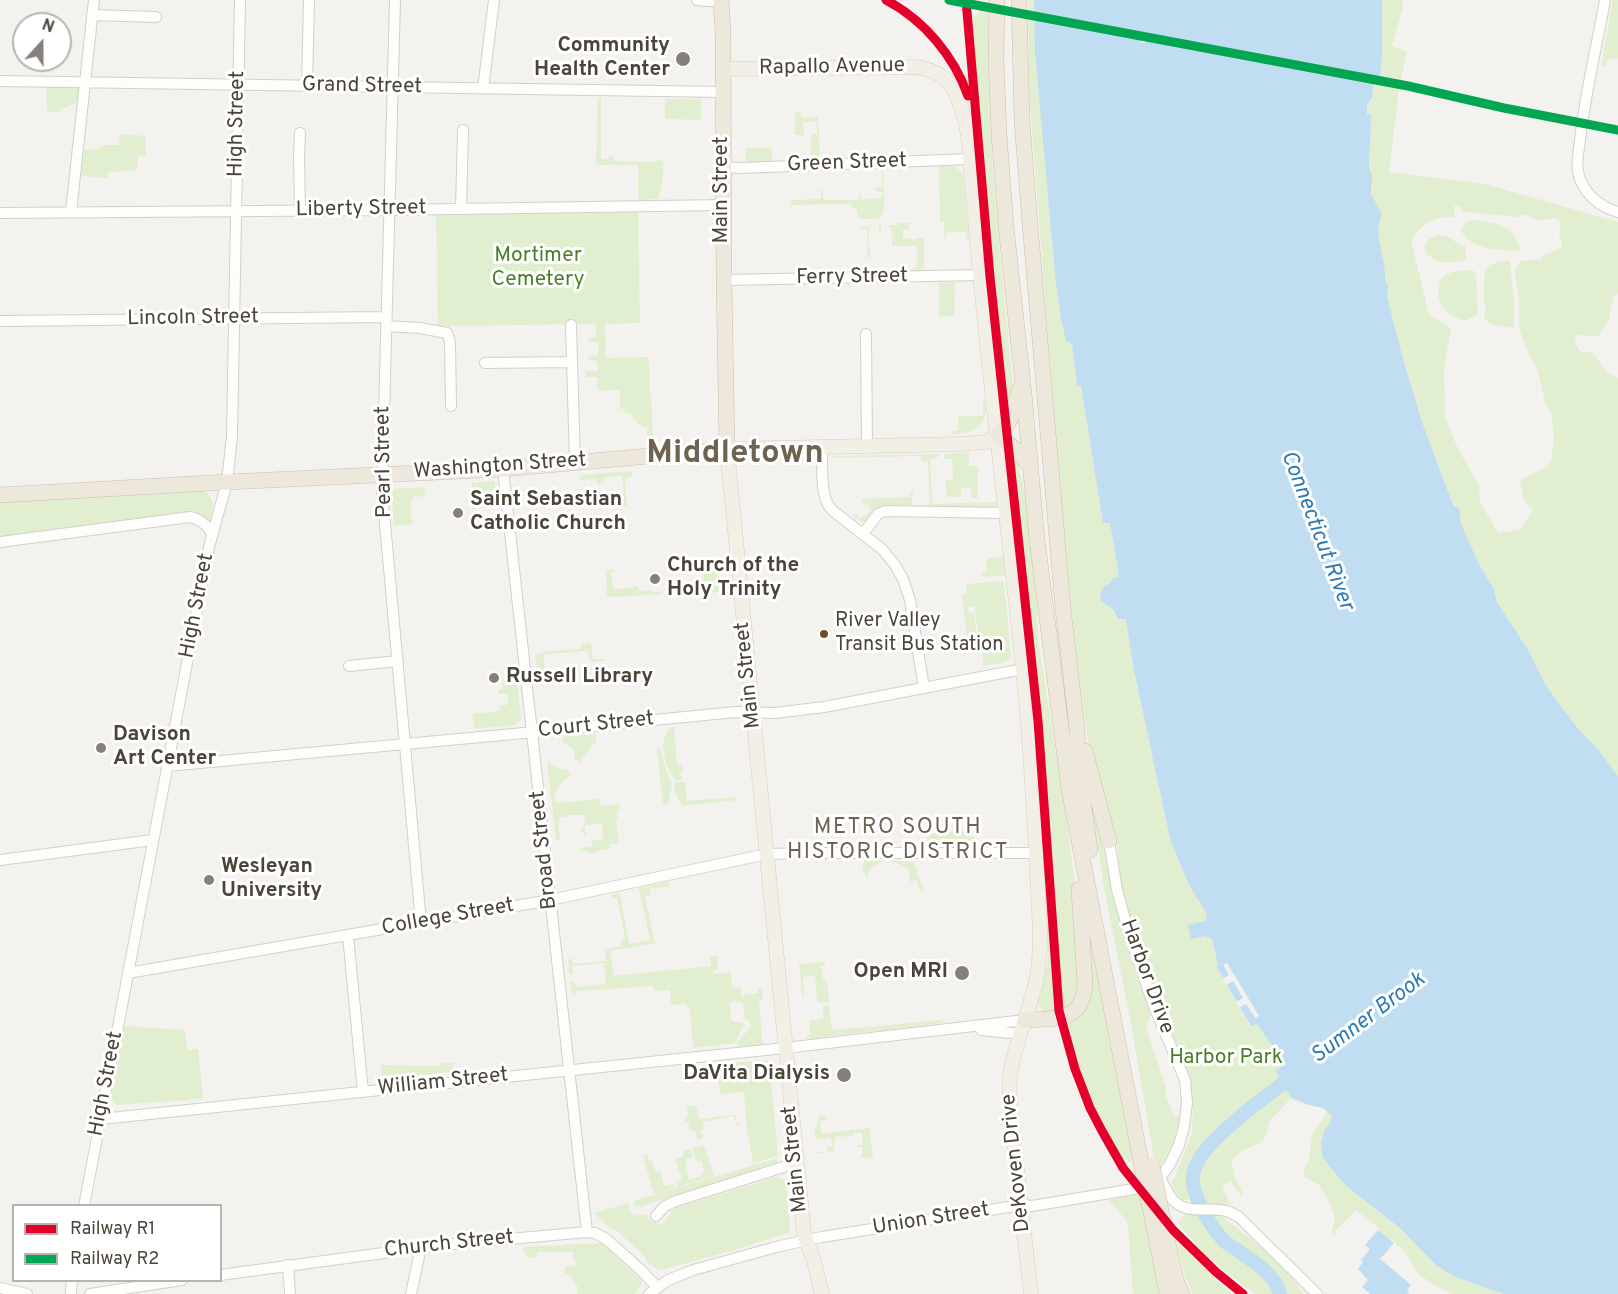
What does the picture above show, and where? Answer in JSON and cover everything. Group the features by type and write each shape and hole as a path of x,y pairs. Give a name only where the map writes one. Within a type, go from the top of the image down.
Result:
{"highway":[{"path":"997,0 996,61 1006,226 1037,540 1061,730 1076,832 1152,1170"},
{"path":"1019,0 1022,121 1048,441 1063,608 1077,728 1079,773 1091,860 1152,1170 1165,1289"},
{"name":"Main Street","path":"721,1 727,449"},
{"path":"998,435 1006,427 1013,414 1022,378"},
{"path":"998,435 1028,434 1048,441"},
{"path":"998,435 1013,446 1030,467"},
{"name":"Washington Street","path":"0,495 503,469 727,449"},
{"path":"1077,728 1109,841"},
{"path":"1022,1027 1067,1016 1077,1010 1083,998 1085,984 1076,832"},
{"path":"1161,1236 1172,1263 1180,1294"}],"main road":[{"name":"Rapallo Avenue","path":"723,69 916,67 933,70 940,74"},
{"name":"DeKoven Drive","path":"940,74 954,89 963,112 968,137 992,396 1031,759 1040,956 1036,982 1012,1062 1010,1091 1031,1294"},
{"name":"Washington Street","path":"727,449 975,444 986,442 998,435"},
{"name":"Main Street","path":"727,449 796,1163 804,1234 822,1294"}],"street":[{"path":"71,212 94,0"},
{"name":"High Street","path":"84,1204 212,536 227,482 232,436 240,0"},
{"path":"307,86 309,0"},
{"name":"Pearl Street","path":"395,0 382,490 421,923"},
{"path":"483,89 495,0"},
{"path":"697,0 721,1"},
{"path":"1605,0 1582,123 1577,166 1590,196 1618,212"},
{"path":"92,15 156,17"},
{"name":"Grand Street","path":"0,81 723,92"},
{"path":"461,209 463,130"},
{"path":"300,133 298,156 300,210"},
{"name":"Green Street","path":"723,167 970,159"},
{"name":"Liberty Street","path":"0,213 723,205"},
{"name":"Ferry Street","path":"724,280 980,275"},
{"name":"Lincoln Street","path":"0,321 234,318 386,321 447,333 450,342 451,406"},
{"path":"571,325 575,463"},
{"path":"866,334 867,447"},
{"path":"485,363 572,362"},
{"path":"822,448 823,488 826,504 887,555 904,582 910,600 924,688"},
{"name":"Broad Street","path":"503,469 587,1232"},
{"path":"863,534 878,514 883,512 1006,513"},
{"path":"0,542 190,517 207,527 212,536"},
{"path":"349,666 398,661"},
{"name":"Court Street","path":"167,766 735,712 775,713 824,707 1023,669"},
{"path":"0,860 153,840"},
{"name":"Harbor Drive","path":"1109,841 1117,890 1126,921 1147,987 1183,1074 1187,1090 1187,1108 1182,1135 1174,1156 1152,1170"},
{"name":"College Street","path":"128,973 550,900 767,854 1036,853"},
{"path":"348,935 363,1092"},
{"name":"William Street","path":"100,1119 785,1048 973,1026 1022,1027"},
{"path":"656,1216 664,1207 673,1202 796,1163"},
{"path":"1152,1170 1172,1199 1184,1208 1218,1210 1239,1217 1317,1294"},
{"name":"Union Street","path":"653,1291 668,1280 693,1270 806,1240 1140,1188 1152,1170"},
{"path":"587,1232 596,1233 606,1239 642,1271 653,1291"},
{"name":"Church Street","path":"222,1275 420,1247 587,1232"},
{"path":"411,1294 420,1247"},
{"path":"288,1265 290,1294"},
{"path":"90,1294 175,1282"},
{"path":"0,1288 27,1294"}],"green space":[{"name":"Harbor Park","path":"1028,0 1034,0 1035,53 1056,286 1061,318 1072,344 1077,385 1081,385 1103,523 1110,523 1119,577 1114,578 1108,605 1126,618 1134,671 1170,839 1189,885 1207,914 1205,921 1191,939 1205,936 1212,939 1218,965 1216,966 1250,1026 1257,1023 1285,1064 1275,1072 1291,1098 1269,1122 1262,1142 1240,1152 1231,1161 1243,1194 1241,1196 1230,1181 1222,1186 1230,1204 1218,1206 1182,1200 1173,1189 1172,1180 1176,1176 1192,1134 1193,1104 1190,1077 1151,984 1126,904 1121,884 1117,840 1089,748 1073,623 1059,476 1030,103"},
{"path":"1382,0 1402,0 1403,8 1392,46 1407,52 1399,89 1389,172 1485,184 1618,222 1618,293 1613,297 1609,319 1598,336 1576,335 1575,344 1582,353 1592,352 1606,371 1618,378 1618,776 1556,700 1530,653 1497,602 1494,589 1479,564 1461,524 1460,514 1450,497 1422,422 1387,296 1388,286 1385,281 1378,233 1380,209 1372,194 1369,168 1371,120 1367,111 1374,81 1380,81","holes":["1454,206 1461,207 1464,212 1518,217 1523,214 1540,221 1555,218 1561,222 1559,234 1562,241 1561,248 1541,256 1541,261 1535,259 1521,261 1515,273 1519,298 1519,328 1537,369 1545,401 1552,416 1554,438 1551,462 1543,469 1520,480 1524,500 1533,510 1519,530 1498,533 1480,502 1479,485 1458,449 1445,417 1444,368 1451,328 1429,314 1411,241 1429,222 1454,217"]},
{"path":"1613,0 1618,0 1618,56 1617,60 1608,58 1606,66 1601,67"},
{"path":"982,10 989,11 988,59 992,156 1014,396 1008,415 1001,419 976,163 984,162 982,126 977,111 971,28 974,18"},
{"path":"46,87 80,88 79,100 58,113 47,111"},
{"path":"598,98 601,98 601,159 608,159 609,155 614,155 614,161 656,162 660,159 665,165 662,165 659,199 638,200 638,165 596,165"},
{"path":"665,99 701,99 701,120 665,119"},
{"path":"795,112 801,112 802,118 818,117 820,158 811,159 811,137 812,134 817,134 817,122 803,122 804,135 795,135"},
{"path":"119,134 146,136 146,155 138,156 137,170 108,172 107,178 81,176 84,150 99,149 103,145 120,145"},
{"path":"745,148 772,148 772,162 746,162"},
{"path":"939,165 956,168 963,176 969,240 966,239 964,232 947,232 944,240 944,222 940,222"},
{"path":"883,168 884,209 878,219 860,219 857,210 852,208 851,204 791,205 791,200 821,199 821,190 823,190 825,200 859,200 860,190 861,199 882,198 882,192 877,192 874,188 882,187 881,169"},
{"name":"Mortimer Cemetery","path":"638,212 640,323 605,324 606,358 649,357 653,439 647,439 647,428 637,423 631,413 625,413 624,409 620,409 620,390 599,391 597,377 586,377 586,371 598,371 597,361 587,360 590,356 598,355 598,342 588,342 588,338 596,338 596,324 438,326 436,214"},
{"path":"1473,220 1504,227 1514,236 1521,251 1487,248 1472,242 1461,230 1465,223"},
{"path":"897,223 909,223 909,229 903,230 903,238 914,240 924,238 924,269 913,270 917,267 917,246 892,246 893,234 888,226 881,226 881,234 879,234 879,226 869,228 868,248 870,248 871,257 867,257 867,229 860,227 897,225"},
{"path":"1436,235 1446,236 1466,248 1466,260 1445,263 1426,254 1425,246 1429,239"},
{"path":"1510,261 1514,328 1491,324 1484,319 1485,271 1490,265"},
{"path":"1473,270 1476,276 1478,314 1465,321 1453,316 1441,305 1439,283 1450,273"},
{"path":"955,282 954,316 939,317 939,283"},
{"path":"985,400 985,417 978,427 966,432 950,434 958,430 958,416 983,416 983,401"},
{"path":"1008,451 1018,459 1025,496 1037,606 1038,639 1076,896 1080,993 1066,1011 1044,1012 1038,1004 1048,962 1041,785 1005,452"},
{"path":"969,452 969,466 978,466 978,498 972,498 971,488 961,488 961,497 950,497 946,494 946,480 953,480 952,459 944,459 944,454"},
{"path":"939,454 937,458 930,459 932,504 999,502 1001,507 924,506 930,505 928,462 922,462 921,456 831,458 831,456"},
{"path":"632,471 632,476 625,480 627,506 623,508 621,508 620,495 624,494 622,476 603,478 604,483 597,484 596,479 580,480 580,475"},
{"path":"495,481 497,500 494,507 483,508 483,505 479,504 476,505 476,509 472,509 472,483"},
{"path":"424,487 425,498 413,497 411,501 413,524 394,526 391,489"},
{"path":"203,491 210,497 213,504 209,522 199,515 0,537 0,501"},
{"path":"913,491 912,505 880,507 875,509 864,522 853,516 857,513 857,516 864,518 871,510 868,504 866,506 862,502 862,499 910,497"},
{"path":"1005,557 1006,575 983,577 982,572 987,571 986,561 989,558"},
{"path":"716,560 719,592 704,593 702,561"},
{"path":"613,569 614,571 611,572 613,589 638,586 639,591 652,590 652,592 662,592 662,594 607,596 606,570"},
{"path":"1004,581 1011,656 1003,662 984,666 974,606 968,607 968,611 974,614 978,646 968,647 962,594 967,593 966,584"},
{"path":"591,643 593,659 605,659 606,661 590,662 588,651 544,654 545,677 538,677 535,654 581,649 581,644"},
{"path":"517,681 521,720 516,725 475,729 472,714 500,711 499,706 507,705 508,701 507,694 498,694 498,690 503,689 502,682"},
{"path":"677,726 674,728 677,765 682,765 683,772 679,773 679,776 682,776 682,780 674,779 663,748 669,729"},
{"path":"596,734 596,741 580,762 574,758 574,750 564,744 563,737"},
{"path":"657,747 660,749 672,785 668,804 663,806"},
{"path":"547,761 558,769 566,769 571,773 554,793 556,803 599,799 600,806 619,804 620,810 617,810 618,818 616,819 619,843 609,844 610,849 598,850 598,852 580,851 580,848 593,846 592,840 603,839 602,824 585,825 585,837 581,828 585,823 584,815 568,815 560,818 558,822 560,840 556,840"},
{"path":"676,782 685,782 687,801 736,797 737,800 682,806 675,793"},
{"path":"1091,801 1102,839 1118,915 1136,975 1151,1014 1146,1027 1166,1088 1165,1094 1174,1116 1180,1117 1174,1141 1165,1162 1158,1167 1155,1164 1130,1018 1104,888"},
{"path":"965,830 975,841 927,841 933,833"},
{"path":"864,860 914,861 925,890 920,892 917,880 910,882 909,870 897,863 884,862 872,867 866,880 862,866 865,865"},
{"path":"668,882 669,886 650,889 650,896 645,896 655,943 610,951 614,976 711,966 710,956 717,956 718,969 713,970 713,974 731,972 732,987 741,988 742,998 744,995 758,993 758,987 761,987 763,1000 759,1001 763,1048 743,1049 736,1043 694,1048 690,1009 685,1004 671,1005 670,990 654,991 653,986 577,991 572,996 570,981 575,983 576,987 606,984 604,963 573,966 573,974 569,974 568,959 572,959 573,964 606,961 605,950 621,946 621,939 625,938 617,898 612,899 612,894 626,892 620,893 629,944 650,940 639,888","holes":["740,1001 743,1004 745,1019 752,1025 739,1041 735,1042 745,1025 731,1020 730,1004"]},
{"path":"1085,922 1108,1026 1132,1154 1131,1162 1128,1162 1126,1157 1123,1163 1106,1137 1094,1112 1069,1043 1072,1034 1071,1032 1069,1034 1065,1023 1081,1014 1090,999"},
{"path":"825,962 825,965 821,966 823,980 827,981 829,1002 817,1002 815,976 803,977 804,995 802,995 799,964"},
{"path":"823,1006 829,1006 832,1030 943,1020 942,1023 806,1039 810,1034 809,1020 823,1019"},
{"path":"124,1026 185,1030 187,1050 198,1049 203,1099 116,1105 111,1099"},
{"path":"769,1061 778,1156 753,1163 747,1131 744,1092 720,1094 716,1064"},
{"path":"443,1063 453,1063 454,1072 382,1078 381,1065 440,1066"},
{"path":"696,1105 699,1119 736,1115 740,1126 736,1125 734,1116 703,1122 704,1129 701,1131 703,1138 697,1140 695,1130 690,1131 688,1122 683,1123 688,1115 686,1107"},
{"path":"1328,1111 1332,1115 1321,1143 1323,1158 1345,1185 1400,1228 1437,1266 1453,1276 1503,1294 1453,1294 1438,1287 1418,1274 1405,1252 1392,1239 1388,1240 1379,1234 1379,1228 1356,1210 1335,1231 1334,1237 1332,1230 1335,1218 1330,1204 1319,1185 1303,1176 1305,1166 1309,1161 1312,1135"},
{"path":"820,1115 824,1115 827,1120 820,1121 821,1134 869,1128 873,1157 861,1158 860,1156 862,1148 857,1145 863,1145 862,1133 835,1137 834,1151 817,1154 816,1152 827,1152 827,1146 832,1146 831,1138 816,1139 814,1128"},
{"path":"704,1145 714,1176 678,1187 676,1182 682,1180 675,1159 684,1156 683,1151 690,1149 693,1157 686,1159 687,1165 685,1166 689,1180 701,1176 705,1172 701,1161 697,1162 693,1148"},
{"path":"647,1153 656,1172 660,1171 664,1186 673,1184 674,1188 654,1194 643,1156"},
{"path":"778,1158 778,1162 640,1207 635,1207 633,1204 636,1200"},
{"path":"776,1177 782,1178 786,1184 789,1233 661,1270 648,1264 644,1256 594,1213 628,1203 632,1216 646,1214 650,1221 661,1224 675,1208"},
{"path":"1141,1194 1150,1238 1148,1241 1156,1263 1161,1294 1133,1294 1128,1225 1109,1200"},
{"path":"1186,1214 1220,1215 1255,1242 1283,1268 1304,1294 1256,1294 1245,1287 1201,1251 1177,1222"},
{"path":"1176,1240 1231,1294 1193,1294 1185,1276"},
{"path":"601,1243 642,1280 635,1294 577,1294 578,1288 570,1275 565,1273 565,1266 575,1267 573,1252 537,1252 537,1258 529,1258 523,1247"}],"water":[{"name":"Connecticut River","path":"1034,0 1382,0 1380,81 1374,82 1372,98 1367,106 1367,114 1371,115 1369,168 1372,175 1371,194 1382,214 1379,222 1379,238 1385,281 1388,285 1387,296 1422,422 1450,497 1454,506 1459,508 1461,524 1479,564 1494,589 1497,602 1530,653 1556,700 1618,776 1618,1294 1503,1294 1453,1276 1437,1266 1400,1228 1345,1185 1323,1158 1321,1144 1324,1131 1332,1115 1323,1108 1291,1098 1275,1071 1285,1064 1257,1024 1251,1026 1216,966 1218,965 1212,939 1205,936 1191,939 1188,925 1205,921 1207,914 1189,885 1170,839 1134,671 1126,619 1118,619 1114,610 1100,600 1103,587 1113,578 1119,577 1110,523 1103,523 1081,386 1077,385 1072,344 1066,341 1056,286 1035,53"},
{"path":"1378,1230 1394,1243 1379,1258 1411,1285 1407,1290 1408,1294 1370,1294 1362,1287 1368,1280 1358,1269 1363,1262 1361,1260 1370,1249 1365,1245"}],"pier":[{"path":"1031,12 1382,78 1383,82 1381,84 1146,40 1145,43 1141,43 1141,39 1032,19"},
{"path":"1227,963 1259,1016 1255,1018 1246,1004 1240,1007 1236,1002 1243,998 1233,981 1226,985 1223,979 1229,975 1223,965"}],"waterway":[{"name":"Sumner Brook","path":"1280,1294 1266,1272 1224,1241 1217,1233 1198,1202 1193,1176 1199,1159 1223,1132 1297,1073"}],"rail line":[{"name":"R1","path":"886,0 913,18 936,40 955,67 968,96"},
{"name":"R2","path":"949,0 1408,86 1504,108 1618,130"},
{"name":"R1","path":"966,0 990,277 1038,721 1059,1011 1075,1069 1090,1108 1123,1168 1173,1230 1216,1272 1243,1294"}],"place":[{"name":"Community Health Center","path":"683,59"},
{"name":"Saint Sebastian Catholic Church","path":"458,513"},
{"name":"Church of the Holy Trinity","path":"655,579"},
{"name":"River Valley Transit Bus Station","path":"824,634"},
{"name":"Russell Library","path":"494,678"},
{"name":"Davison Art Center","path":"101,748"},
{"name":"Wesleyan University","path":"209,880"},
{"name":"Open MRI","path":"962,973"},
{"name":"DaVita Dialysis","path":"844,1075"}],"district":[{"name":"Middletown","path":"735,455"},
{"name":"METRO SOUTH HISTORIC DISTRICT","path":"898,842"}]}
